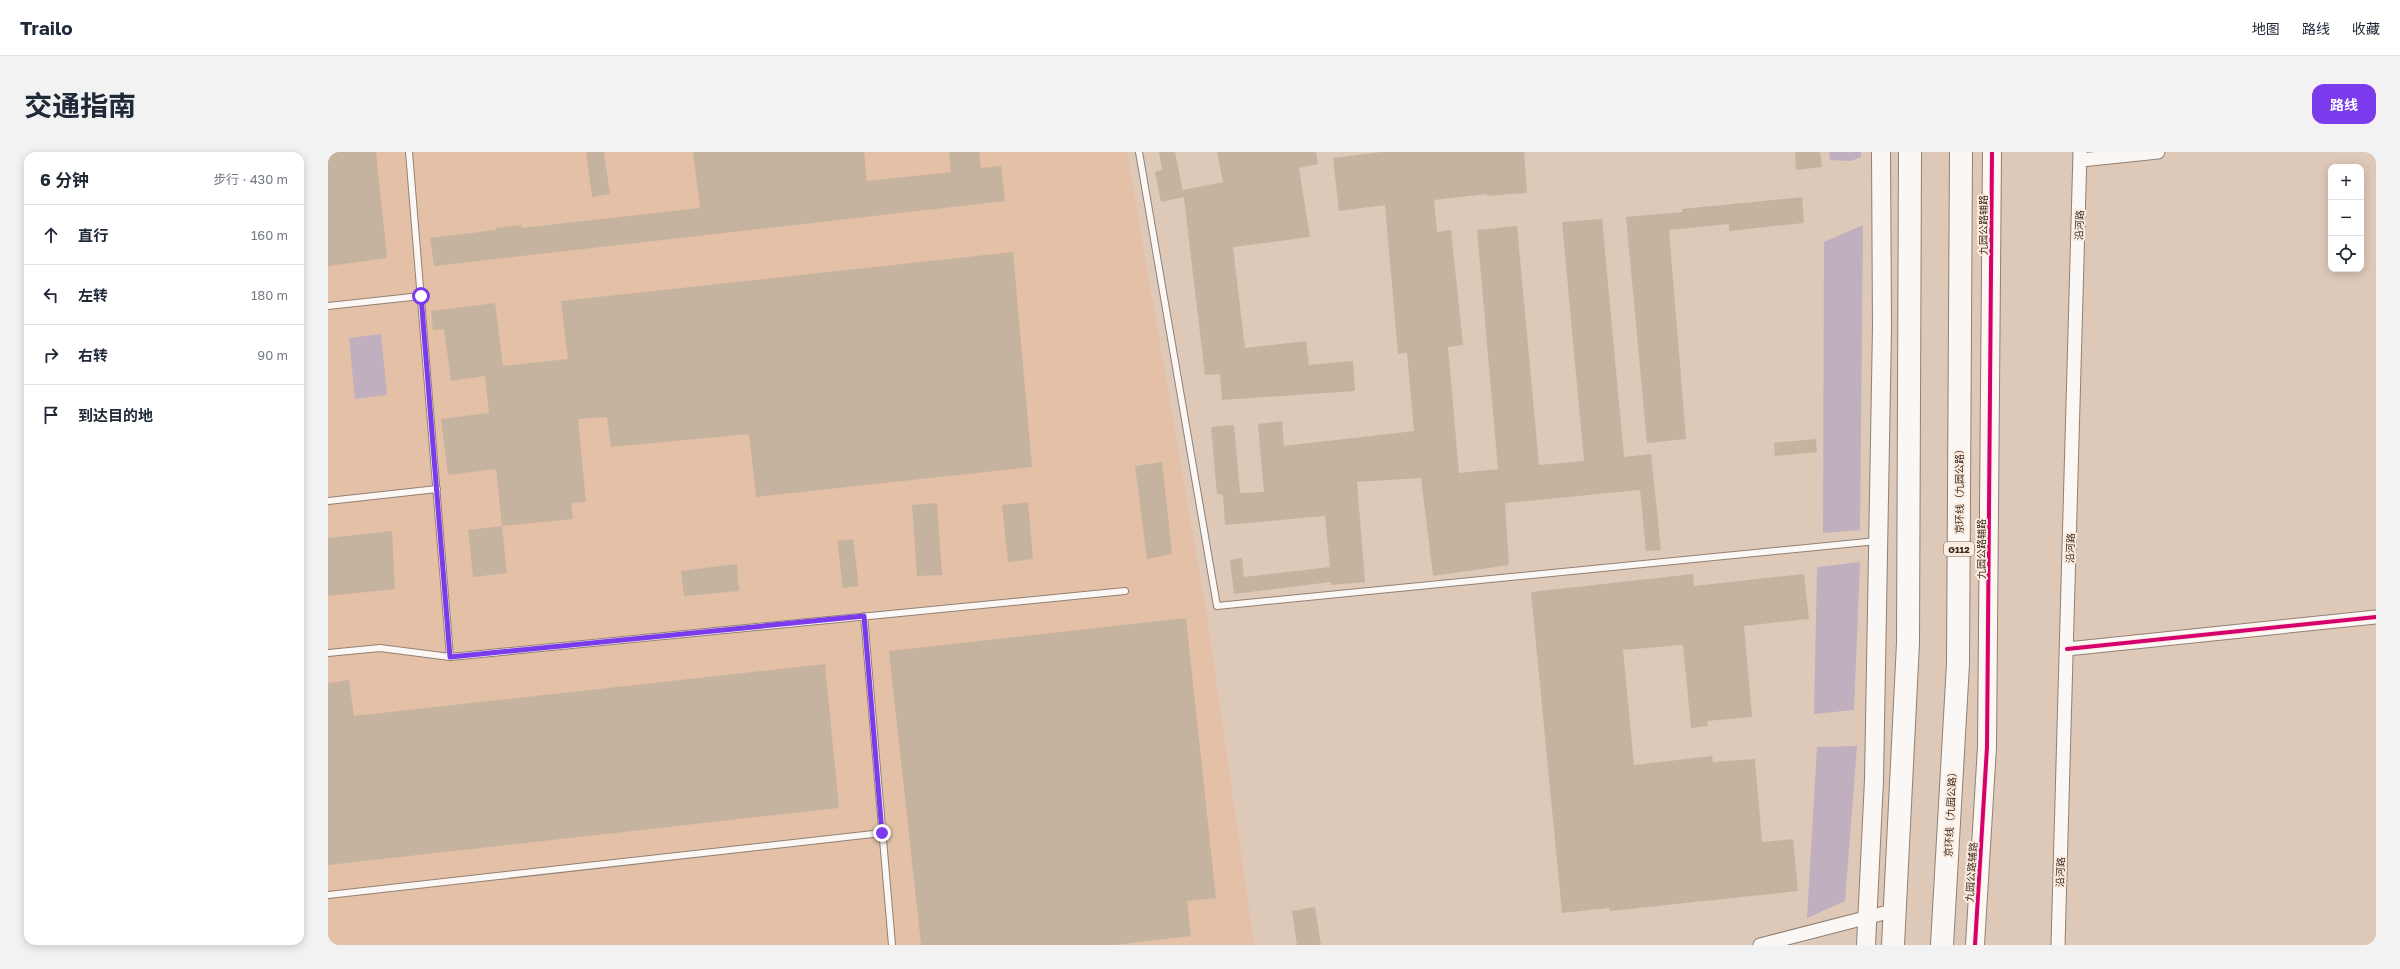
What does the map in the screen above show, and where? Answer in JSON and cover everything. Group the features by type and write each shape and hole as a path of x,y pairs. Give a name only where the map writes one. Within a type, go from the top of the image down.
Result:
{"highway":[{"path":"1894,945 1908,643 1910,152"},
{"name":"京环线（九园公路）","path":"1942,945 1958,664 1961,152"}],"street":[{"path":"1866,945 1869,915 1874,780 1879,540 1882,327 1882,152"},
{"name":"九园公路辅路","path":"1975,945 1987,747 1992,152"},
{"path":"2080,156 2158,152"},
{"name":"沿河路","path":"2058,945 2080,156"},
{"path":"2067,649 2376,617"},
{"path":"1760,945 1869,915 1896,910"}],"lane":[{"path":"409,152 450,657"},
{"path":"1139,152 1217,606 1879,540"},
{"path":"328,306 421,296"},
{"path":"328,501 436,489"},
{"path":"328,653 380,648 450,657 1124,591"},
{"path":"864,616 892,945"},
{"path":"328,895 882,833"}],"shaded area":[{"path":"328,152 1127,152 1207,617 1254,945 328,945"},
{"path":"1829,152 1861,152 1861,157 1851,161 1830,160"},
{"path":"1863,225 1860,530 1823,533 1824,242"},
{"path":"381,334 387,395 355,399 349,338"},
{"path":"1860,562 1854,710 1814,714 1817,567"},
{"path":"1857,746 1845,901 1807,918 1817,747"}],"building":[{"path":"328,152 376,152 387,258 328,266"},
{"path":"586,152 604,152 610,194 592,197"},
{"path":"693,152 864,152 867,181 951,172 949,152 979,152 981,168 1001,166 1005,201 434,266 430,238 496,230 496,228 521,225 522,228 700,208"},
{"path":"1159,152 1175,152 1184,197 1161,202 1155,172 1162,170"},
{"path":"1217,152 1316,152 1318,164 1299,168 1310,237 1233,247 1245,348 1306,341 1309,365 1353,361 1355,391 1222,400 1220,374 1205,375 1183,190 1223,182"},
{"path":"1382,152 1524,152 1527,193 1487,196 1487,194 1434,200 1437,232 1451,230 1463,345 1448,347 1459,473 1498,469 1477,230 1517,226 1539,465 1584,461 1562,222 1602,219 1624,457 1651,454 1661,550 1646,551 1640,490 1505,503 1509,565 1433,576 1421,478 1357,482 1365,582 1331,585 1331,582 1234,594 1230,560 1242,558 1244,577 1330,567 1325,516 1225,525 1223,495 1217,494 1211,427 1234,425 1240,493 1264,492 1258,424 1282,421 1284,446 1414,431 1407,353 1398,354 1385,205 1339,211 1333,158"},
{"path":"1795,152 1820,152 1822,167 1796,170"},
{"path":"1802,197 1804,223 1729,231 1729,224 1669,230 1686,439 1647,443 1626,217 1682,212 1682,209"},
{"path":"1013,252 1032,467 756,497 749,434 611,447 607,417 578,419 586,502 571,503 573,519 502,526 496,469 448,475 441,419 489,413 485,376 451,381 444,329 433,330 431,311 495,303 503,366 568,359 561,301"},
{"path":"1816,439 1817,452 1775,456 1774,443"},
{"path":"1162,462 1172,554 1147,559 1135,466"},
{"path":"1028,502 1033,559 1008,562 1002,505"},
{"path":"937,503 942,575 917,576 912,505"},
{"path":"502,526 507,573 473,577 468,530"},
{"path":"392,531 395,589 328,596 328,538"},
{"path":"853,539 859,586 843,588 837,541"},
{"path":"737,564 739,591 684,596 681,571"},
{"path":"1693,574 1694,586 1804,574 1809,619 1744,626 1752,717 1707,721 1708,726 1691,728 1683,645 1623,650 1634,765 1712,756 1713,762 1755,759 1762,842 1793,839 1798,891 1610,911 1609,908 1562,913 1531,592"},
{"path":"1186,618 1216,898 1187,901 1191,936 1114,945 921,945 889,651"},
{"path":"825,664 839,808 328,865 328,683 349,680 354,716"},
{"path":"1315,907 1321,945 1297,945 1292,911"}],"cycle path":[{"path":"1975,945 1987,747 1992,152"},
{"path":"2067,649 2376,617"}],"route":[{"path":"421,296 450,657 864,616 882,833"}]}
